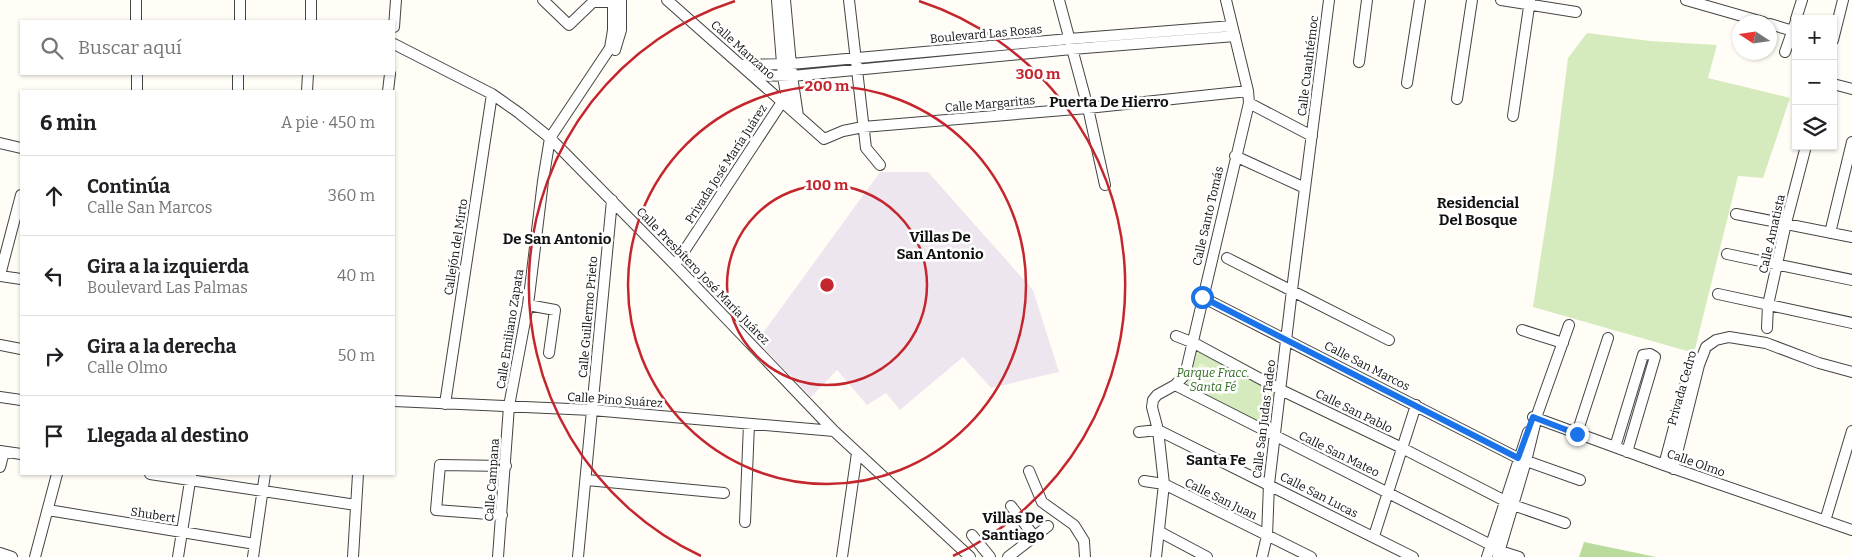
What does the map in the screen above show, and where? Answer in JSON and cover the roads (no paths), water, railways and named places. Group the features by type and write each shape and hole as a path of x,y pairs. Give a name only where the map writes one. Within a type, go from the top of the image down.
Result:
{"street":[{"path":"136,0 136,20"},
{"path":"240,0 240,20"},
{"path":"311,0 311,20"},
{"path":"395,20 396,0"},
{"path":"543,0 569,25 593,1 616,1 610,48 552,141"},
{"name":"Calle Manzano","path":"667,0 824,139"},
{"path":"777,0 787,65"},
{"path":"785,0 788,76 798,116"},
{"path":"850,0 866,148 880,165"},
{"path":"1059,0 1088,108 1105,185"},
{"name":"Calle Santo Tomás","path":"1156,557 1164,484 1158,430 1152,400 1175,385 1185,374 1194,343 1202,297 1248,103 1248,91 1226,0"},
{"name":"Calle Cuauhtémoc","path":"1312,136 1329,0"},
{"path":"1359,62 1367,0"},
{"path":"1407,83 1420,0"},
{"path":"1457,99 1472,0"},
{"path":"1501,0 1529,2 1576,12"},
{"path":"1686,0 1738,15"},
{"path":"1798,15 1802,0"},
{"path":"1837,24 1843,0"},
{"path":"1513,116 1529,2"},
{"path":"1777,24 1792,24"},
{"name":"Boulevard Las Rosas","path":"741,66 787,65 1234,31"},
{"path":"1785,52 1792,32"},
{"name":"Boulevard Las Rosas","path":"752,75 788,76 857,70 1071,44"},
{"name":"Calle Presbítero José María Juárez","path":"395,45 492,94 519,113 552,141 612,200 834,431 970,557"},
{"path":"136,75 137,90"},
{"path":"238,75 238,90"},
{"path":"307,90 308,75"},
{"path":"388,90 390,75"},
{"path":"785,105 788,76"},
{"path":"1837,85 1852,89"},
{"name":"Calle Margaritas","path":"824,139 843,131 863,127 1088,108 1248,91"},
{"name":"Callejón del Mirto","path":"445,404 492,94"},
{"path":"1248,103 1312,136"},
{"name":"Privada José María Juárez","path":"675,265 785,105"},
{"name":"Calle San Judas Tadeo","path":"1262,557 1267,536 1269,484 1312,136"},
{"name":"Calle Emiliano Zapata","path":"509,406 528,305 552,141"},
{"path":"1830,233 1852,142"},
{"path":"0,144 20,148"},
{"name":"Calle Amatista","path":"1767,328 1768,305 1786,223 1805,150"},
{"path":"1235,156 1305,188"},
{"path":"20,199 0,276 20,279"},
{"name":"Calle Guillermo Prieto","path":"578,557 587,480 612,200"},
{"path":"1736,214 1852,237"},
{"path":"1727,254 1852,280"},
{"path":"1227,258 1389,340"},
{"path":"1718,294 1852,323"},
{"name":"Calle San Marcos","path":"1202,297 1522,460 1580,480"},
{"path":"528,305 555,310 549,353"},
{"path":"1499,554 1509,503 1522,460 1569,325"},
{"path":"1522,330 1563,343"},
{"name":"Calle San Pablo","path":"1176,336 1194,343 1281,390 1402,448 1509,503 1565,523"},
{"name":"Privada Cedro","path":"1669,467 1699,365 1706,347 1716,340 1729,337 1766,343 1819,363 1852,372"},
{"path":"1577,434 1608,338"},
{"path":"0,345 20,348"},
{"path":"1615,448 1643,355 1650,354 1655,357 1627,452"},
{"name":"Privada Cedro","path":"1669,467 1689,371"},
{"name":"Calle San Mateo","path":"1175,385 1491,545 1499,554 1519,557"},
{"path":"0,397 20,400"},
{"path":"1630,397 1642,403"},
{"name":"Calle Pino Suárez","path":"395,401 592,410 834,431"},
{"path":"1374,536 1416,405"},
{"name":"Calle Campana","path":"498,557 509,406"},
{"name":"Calle Olmo","path":"1536,416 1615,448 1852,530"},
{"path":"745,522 749,424"},
{"path":"1139,432 1158,430"},
{"name":"Calle San Lucas","path":"1158,430 1413,557"},
{"path":"1825,521 1852,431"},
{"path":"0,467 2,451 20,454"},
{"path":"842,557 857,453"},
{"path":"502,515 436,510 440,464 506,466"},
{"path":"1029,471 1042,502 1074,525 1084,541 1085,557"},
{"path":"35,557 57,475"},
{"path":"164,475 191,477 356,505"},
{"path":"253,557 265,475"},
{"path":"352,557 358,475"},
{"path":"178,557 191,477"},
{"path":"587,480 724,493"},
{"name":"Calle San Juan","path":"1144,481 1164,484 1311,557"},
{"path":"1487,557 1509,503"},
{"path":"1011,506 1034,536"},
{"name":"Shubert","path":"48,510 255,544"},
{"path":"1008,557 1048,526"},
{"path":"1160,532 1207,557"},
{"path":"972,535 990,557"},
{"path":"0,553 12,557"}],"district":[{"name":"Puerta De Hierro","path":"1109,102"},
{"name":"Residencial Del Bosque","path":"1478,212"},
{"name":"De San Antonio","path":"557,239"},
{"name":"Villas De San Antonio","path":"940,246"},
{"name":"Santa Fe","path":"1216,460"},
{"name":"Villas De Santiago","path":"1013,526"}],"park label":[{"name":"Parque Fracc. Santa Fé","path":"1213,380"}]}
